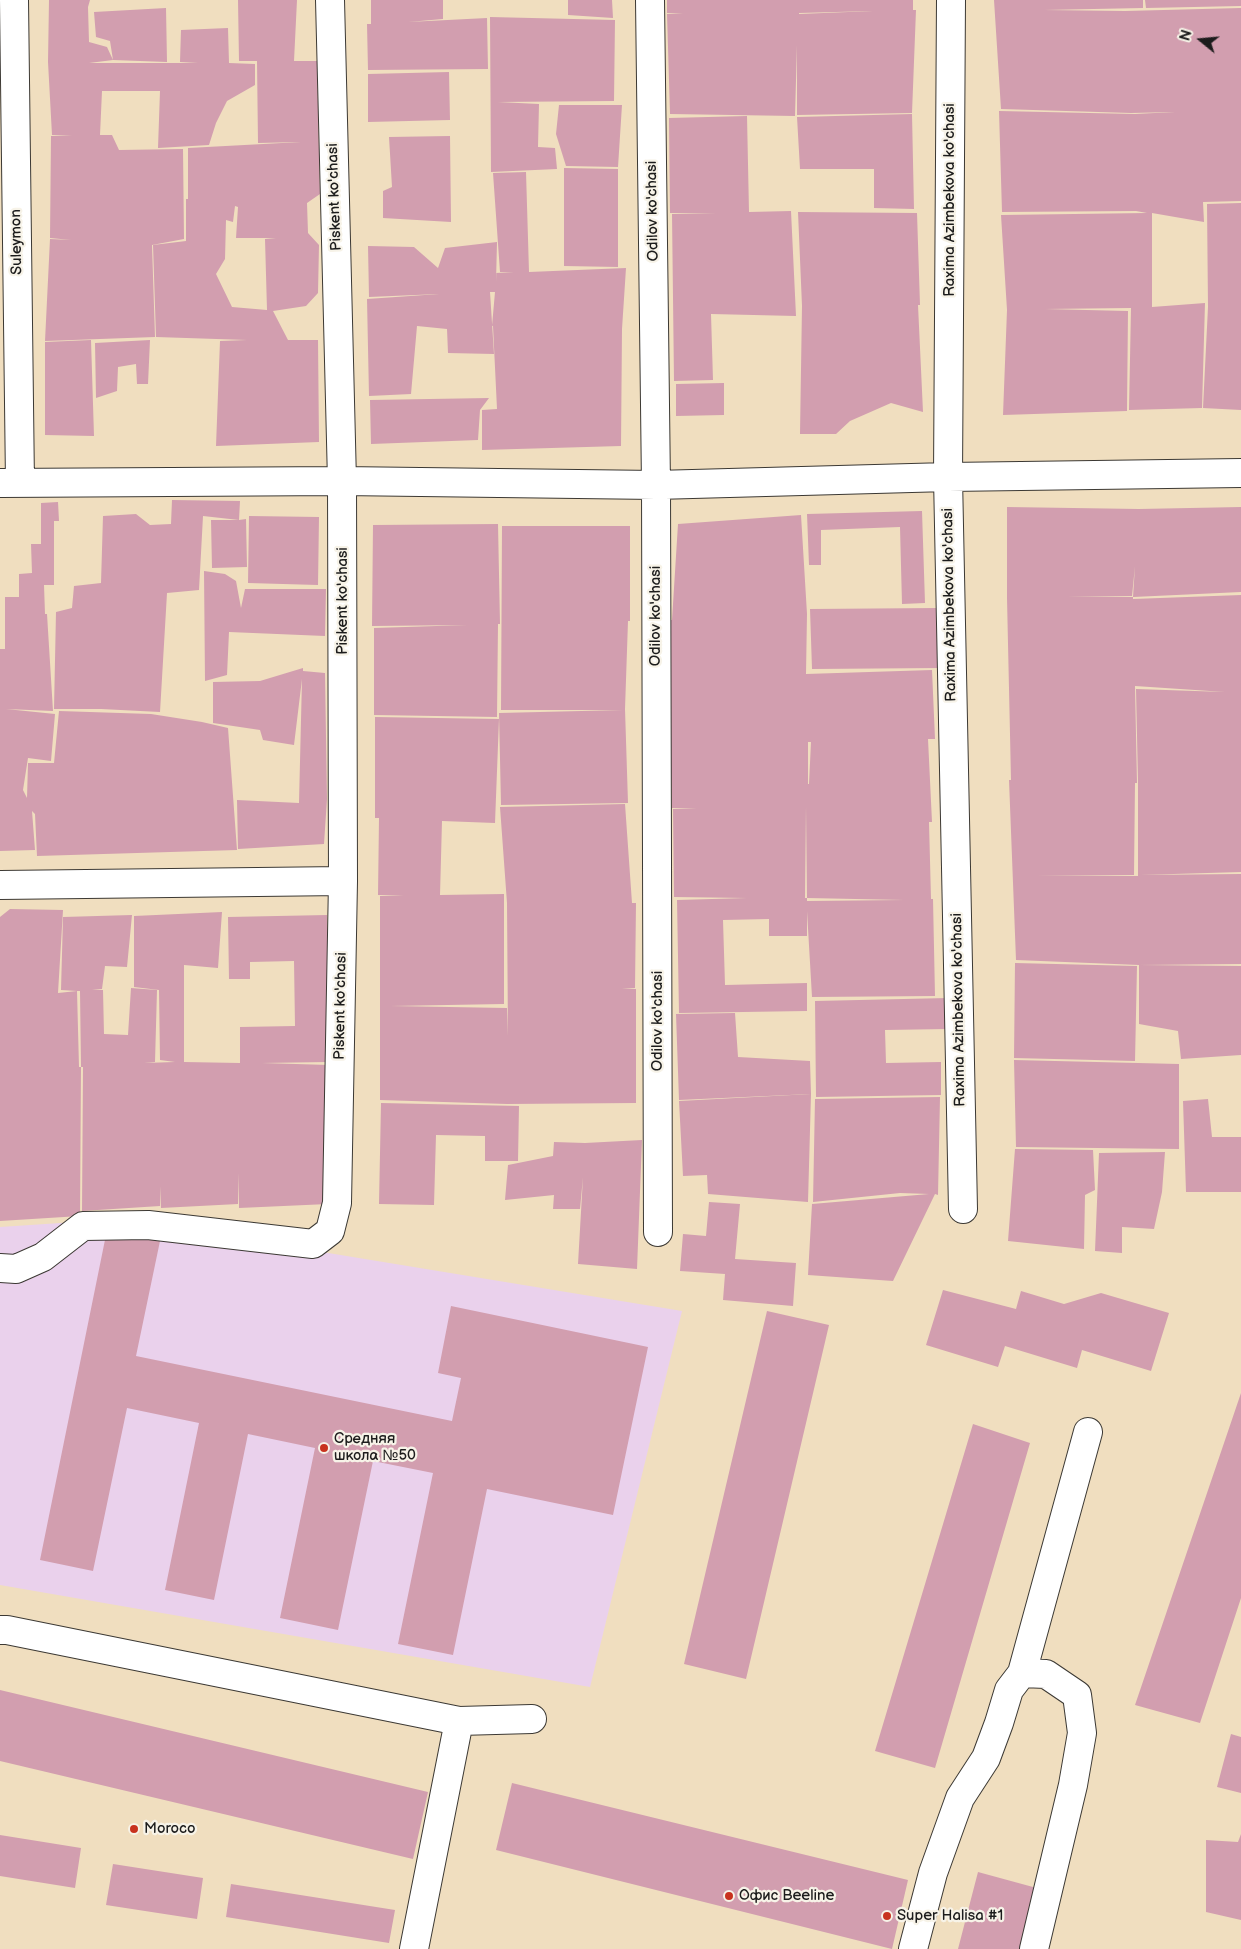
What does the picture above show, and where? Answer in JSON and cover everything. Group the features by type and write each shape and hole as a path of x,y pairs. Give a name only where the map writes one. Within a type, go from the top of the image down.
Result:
{"street":[{"name":"Suleymon","path":"10,483 14,0"},
{"name":"Piskent ko'chasi","path":"0,1268 16,1270 43,1257 83,1226 148,1225 313,1244 330,1232 337,1203 343,881 342,481 330,0"},
{"name":"Odilov ko'chasi","path":"650,0 656,485 658,1232"},
{"name":"Raxima Azimbekova ko'chasi","path":"951,0 948,477 963,1209"},
{"path":"10,483 342,481 656,485 948,477 1241,473"},
{"path":"0,885 343,881"},
{"path":"913,1949 933,1873 960,1798 986,1758 1009,1690 1022,1673 1088,1432"},
{"path":"0,1630 8,1630 459,1721 532,1719"},
{"path":"1022,1673 1046,1674 1077,1695 1082,1732 1072,1785 1034,1949"},
{"path":"414,1949 459,1721"}],"shaded area":[{"name":"Средняя школа №50","path":"121,1219 682,1311 590,1687 0,1585 0,1227"}],"building":[{"path":"49,0 90,0 88,7 89,42 107,47 113,60 89,63 198,63 180,62 181,30 228,28 229,63 255,64 255,85 227,101 216,123 209,145 158,148 160,91 102,91 100,135 112,135 119,150 183,149 184,239 152,245 155,337 45,341 50,239 71,240 50,238 51,136 72,136 52,135 48,62"},
{"path":"238,0 297,0 294,61 317,61 320,194 307,203 308,233 319,245 318,293 306,306 273,311 288,340 318,340 319,442 216,446 220,341 247,340 156,337 153,245 186,241 188,148 301,142 258,143 257,61 239,61","holes":["235,206 238,207 236,238 276,238 265,239 267,310 232,307 216,274 225,259 226,220 233,222"]},
{"path":"371,0 443,0 443,19 408,22 487,18 488,69 368,70 367,24 371,24"},
{"path":"568,0 612,0 613,18 568,15"},
{"path":"667,0 913,0 913,10 916,10 912,113 797,115 797,45 795,116 670,114 667,14 683,13 667,13","holes":["873,11 799,14 799,13"]},
{"path":"994,0 1143,0 1143,8 1044,10 1125,11 1241,8 1241,201 1203,202 1204,222 1152,213 1152,307 1205,303 1202,408 1129,410 1131,308 1045,309 1128,311 1127,411 1003,415 1007,310 1001,215 1147,213 1136,211 1002,212 999,111 1135,114 1175,112 1131,113 1001,109"},
{"path":"1145,0 1241,0 1241,6 1146,8"},
{"path":"166,8 167,62 113,60 110,41 96,37 94,12"},
{"path":"490,17 615,20 614,101 498,102 539,104 538,147 555,148 557,169 491,172"},
{"path":"449,72 450,120 368,122 368,74"},
{"path":"559,105 622,105 618,167 566,166 556,134"},
{"path":"912,114 914,209 874,208 874,169 800,169 797,117"},
{"path":"747,116 749,212 791,211 796,316 711,314 713,380 674,381 672,214 716,213 670,213 669,118"},
{"path":"450,136 451,222 383,218 383,191 392,187 389,137"},
{"path":"564,168 618,169 618,267 564,266"},
{"path":"526,172 529,272 626,268 622,329 621,446 482,450 482,410 497,409 493,326 494,354 448,353 447,329 417,326 411,394 369,396 367,299 439,294 369,297 368,246 414,247 438,268 445,248 497,242 496,273 514,272 500,272 493,173","holes":["490,292 495,292 492,325"]},
{"path":"1241,203 1241,410 1203,408 1208,307 1207,204"},
{"path":"798,212 917,213 920,305 918,305 923,412 891,403 850,421 836,434 800,434 802,306"},
{"path":"91,340 94,436 45,435 45,342"},
{"path":"150,340 148,384 137,384 136,364 118,367 117,391 96,398 95,343"},
{"path":"724,383 724,415 676,416 676,384"},
{"path":"489,398 480,410 478,440 371,444 370,400"},
{"path":"172,500 240,501 239,520 203,516 199,590 167,593 160,712 54,709 56,612 72,608 74,586 101,583 103,516 136,514 150,525 171,524"},
{"path":"58,502 59,521 54,521 54,585 44,585 53,711 6,709 55,714 51,761 28,758 23,790 27,798 28,763 54,763 59,711 151,714 228,728 237,850 37,856 35,814 32,811 35,850 0,851 0,649 5,649 5,597 19,597 19,574 32,573 31,544 41,544 41,503"},
{"path":"1007,507 1139,509 1241,507 1241,592 1133,597 1133,599 1241,595 1241,872 1140,875 1241,874 1241,964 1139,965 1016,960 1009,780 1011,780","holes":["1135,566 1133,597 1067,597 1132,596","1135,686 1225,692 1136,689 1138,876 1037,876 1134,875 1135,783 1137,783"]},
{"path":"922,511 925,603 902,604 900,527 821,530 821,565 809,565 807,514"},
{"path":"801,515 807,614 806,674 932,670 935,739 928,739 932,822 929,822 935,996 812,997 807,911 807,936 769,936 769,919 723,920 725,985 807,983 807,1011 679,1013 677,900 747,898 674,897 673,809 697,808 672,808 667,620 672,620 678,524","holes":["808,742 811,742 809,784 808,784","806,806 807,898 805,898","807,898 904,900 807,901"]},
{"path":"249,516 319,517 318,585 248,583"},
{"path":"246,519 247,567 212,568 211,520"},
{"path":"498,524 500,624 498,624 497,717 374,715 374,628 468,625 372,626 373,525"},
{"path":"502,526 630,526 630,621 628,621 625,709 628,803 501,805 499,713 623,710 501,710"},
{"path":"204,571 225,574 236,581 241,608 245,589 326,589 325,636 229,632 227,675 205,681"},
{"path":"937,608 941,668 812,669 810,609"},
{"path":"303,668 303,671 325,673 327,799 324,844 238,849 237,800 299,803 302,679 294,745 263,740 260,730 213,723 213,682 260,681"},
{"path":"375,717 499,719 495,823 442,821 440,895 504,894 504,1004 391,1006 507,1008 508,1036 507,903 500,807 625,804 632,903 636,903 635,988 622,989 636,989 636,1103 507,1104 380,1100 380,896 404,895 378,895 379,818 375,818"},
{"path":"10,909 63,910 58,993 77,991 79,1067 81,1067 80,1216 0,1221 0,917"},
{"path":"222,912 218,968 184,965 184,1062 240,1063 240,1027 295,1026 294,961 250,962 250,979 229,979 228,917 327,915 328,1062 262,1063 329,1065 328,1204 239,1208 239,1173 238,1204 161,1208 160,1186 160,1206 82,1211 83,1067 81,1067 80,991 61,990 63,917 132,915 127,967 105,966 102,989 92,990 103,990 104,1034 128,1035 131,988 157,990 155,1062 144,1063 175,1062 160,1060 159,990 134,987 134,916"},
{"path":"1015,963 1137,966 1135,1061 1014,1058"},
{"path":"1139,965 1241,966 1241,1055 1181,1059 1178,1031 1139,1024"},
{"path":"948,998 948,1029 885,1030 886,1063 941,1062 941,1095 816,1097 815,1001"},
{"path":"735,1013 738,1057 810,1061 811,1094 679,1100 676,1014"},
{"path":"1014,1060 1179,1064 1179,1149 1016,1147"},
{"path":"811,1094 808,1202 708,1194 707,1175 683,1176 679,1101"},
{"path":"940,1097 938,1195 935,1194 893,1281 808,1275 812,1204 929,1194 900,1193 813,1202 815,1099"},
{"path":"1208,1099 1212,1137 1241,1137 1241,1192 1186,1192 1183,1101"},
{"path":"381,1103 519,1106 518,1161 485,1161 485,1136 436,1135 434,1205 379,1204"},
{"path":"642,1140 637,1269 578,1264 583,1177 580,1209 553,1209 554,1195 505,1200 508,1165 553,1156 554,1142 585,1143"},
{"path":"1015,1149 1093,1150 1095,1190 1085,1195 1084,1249 1008,1241"},
{"path":"1165,1152 1162,1192 1154,1229 1122,1227 1122,1253 1095,1251 1099,1153"},
{"path":"709,1202 740,1204 735,1259 796,1263 793,1306 723,1300 725,1274 680,1271 683,1234 706,1236"},
{"path":"107,1230 160,1241 136,1356 452,1421 461,1378 438,1373 451,1306 648,1347 613,1515 487,1489 453,1655 398,1644 433,1473 373,1461 338,1630 280,1618 315,1448 248,1434 214,1600 165,1590 199,1423 127,1408 93,1571 40,1560"},
{"path":"943,1290 1016,1309 1021,1291 1064,1304 1101,1293 1169,1313 1151,1371 1082,1350 1077,1368 1005,1346 998,1367 926,1345"},
{"path":"767,1311 829,1325 746,1679 684,1664"},
{"path":"1241,1393 1241,1598 1200,1723 1135,1705"},
{"path":"973,1424 1030,1443 935,1768 875,1751"},
{"path":"0,1690 428,1792 413,1859 0,1761"},
{"path":"1231,1734 1241,1737 1241,1793 1217,1787"},
{"path":"512,1783 908,1880 892,1949 496,1850"},
{"path":"1241,1834 1241,1920 1206,1912 1206,1840 1238,1842"},
{"path":"0,1835 81,1848 75,1888 0,1876"},
{"path":"113,1864 203,1878 197,1919 106,1905"},
{"path":"978,1872 1044,1890 1028,1949 958,1949"},
{"path":"231,1884 395,1910 389,1943 226,1917"}],"place":[{"name":"Средняя школа №50","path":"324,1448"},
{"name":"Moroco","path":"134,1829"},
{"name":"Офис Beeline","path":"729,1896"},
{"name":"Super Halisa #1","path":"887,1916"}]}
